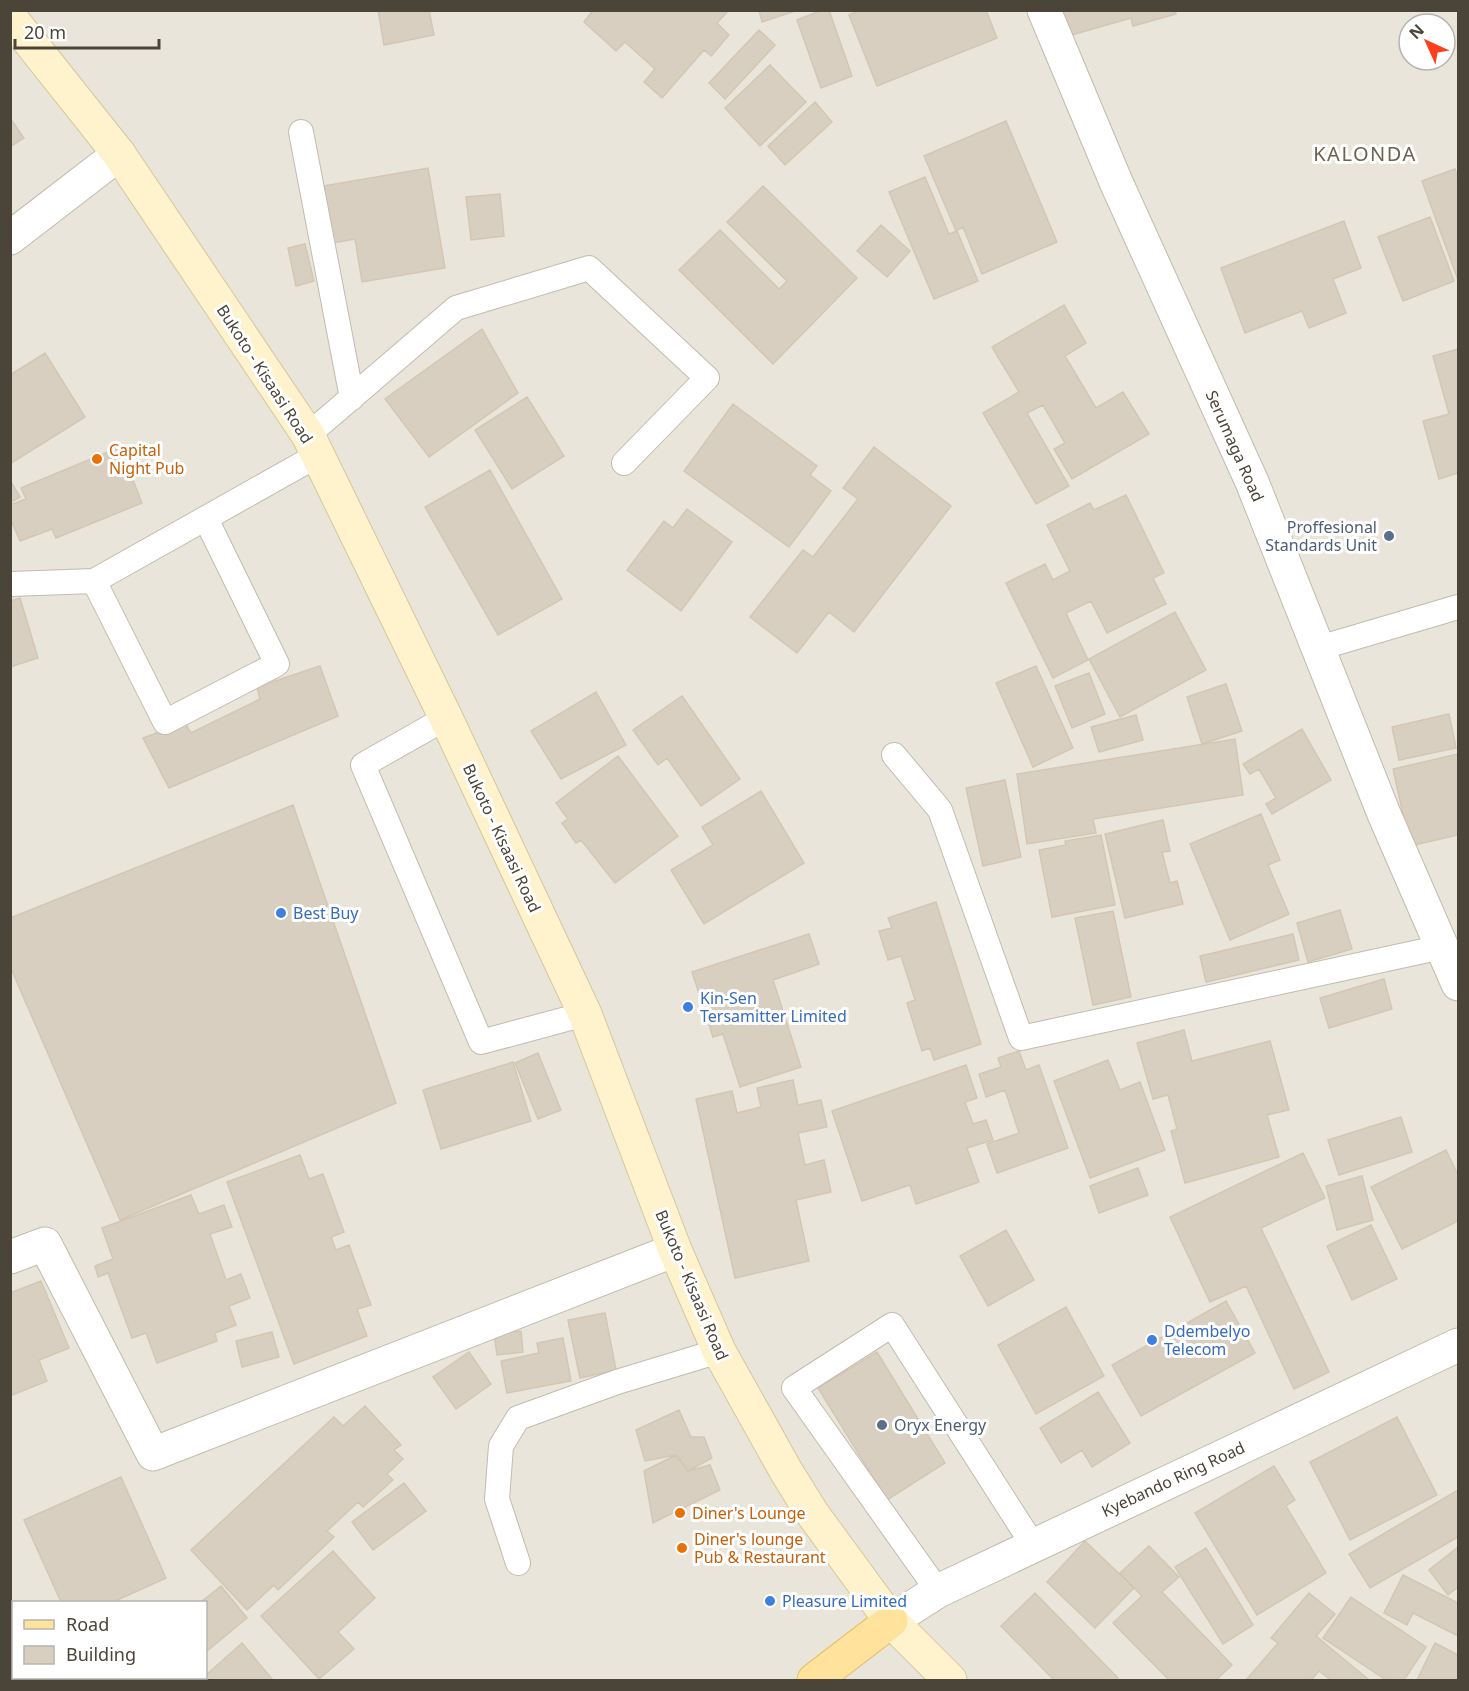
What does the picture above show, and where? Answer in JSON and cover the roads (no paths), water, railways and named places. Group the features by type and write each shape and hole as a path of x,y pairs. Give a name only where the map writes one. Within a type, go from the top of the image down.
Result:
{"main road":[{"name":"Bukoto - Kisaasi Road","path":"10,17 119,154 313,445 446,718 585,1014 675,1250 719,1351 812,1513 891,1621 950,1680"},
{"path":"814,1680 891,1621"}],"street":[{"name":"Serumaga Road","path":"1044,10 1116,182 1252,482 1384,814 1458,984"},
{"path":"10,238 119,154"},
{"path":"10,1257 45,1244 153,1454 675,1250"},
{"name":"Kyebando Ring Road","path":"891,1621 938,1591 1458,1345"}],"lane":[{"path":"301,132 352,398"},
{"path":"10,585 94,581 206,519 313,445 352,398 456,308 589,268 707,378 624,463"},
{"path":"94,581 165,722 277,664 206,519"},
{"path":"1319,648 1458,607"},
{"path":"446,718 363,765 481,1042 585,1014"},
{"path":"894,755 940,810 1021,1038 1442,947"},
{"path":"938,1591 794,1388 892,1325 1033,1545"},
{"path":"518,1563 497,1499 501,1446 518,1418 617,1382 719,1351"}],"place":[{"name":"Capital Night Pub","path":"97,459"},
{"name":"Proffesional Standards Unit","path":"1389,536"},
{"name":"Best Buy","path":"281,913"},
{"name":"Kin-Sen Tersamitter Limited","path":"688,1007"},
{"name":"Ddembelyo Telecom","path":"1152,1340"},
{"name":"Oryx Energy","path":"882,1425"},
{"name":"Diner's Lounge","path":"680,1513"},
{"name":"Diner's lounge Pub & Restaurant","path":"682,1548"},
{"name":"Pleasure Limited","path":"770,1601"}],"district":[{"name":"KALONDA","path":"1365,154"}]}
